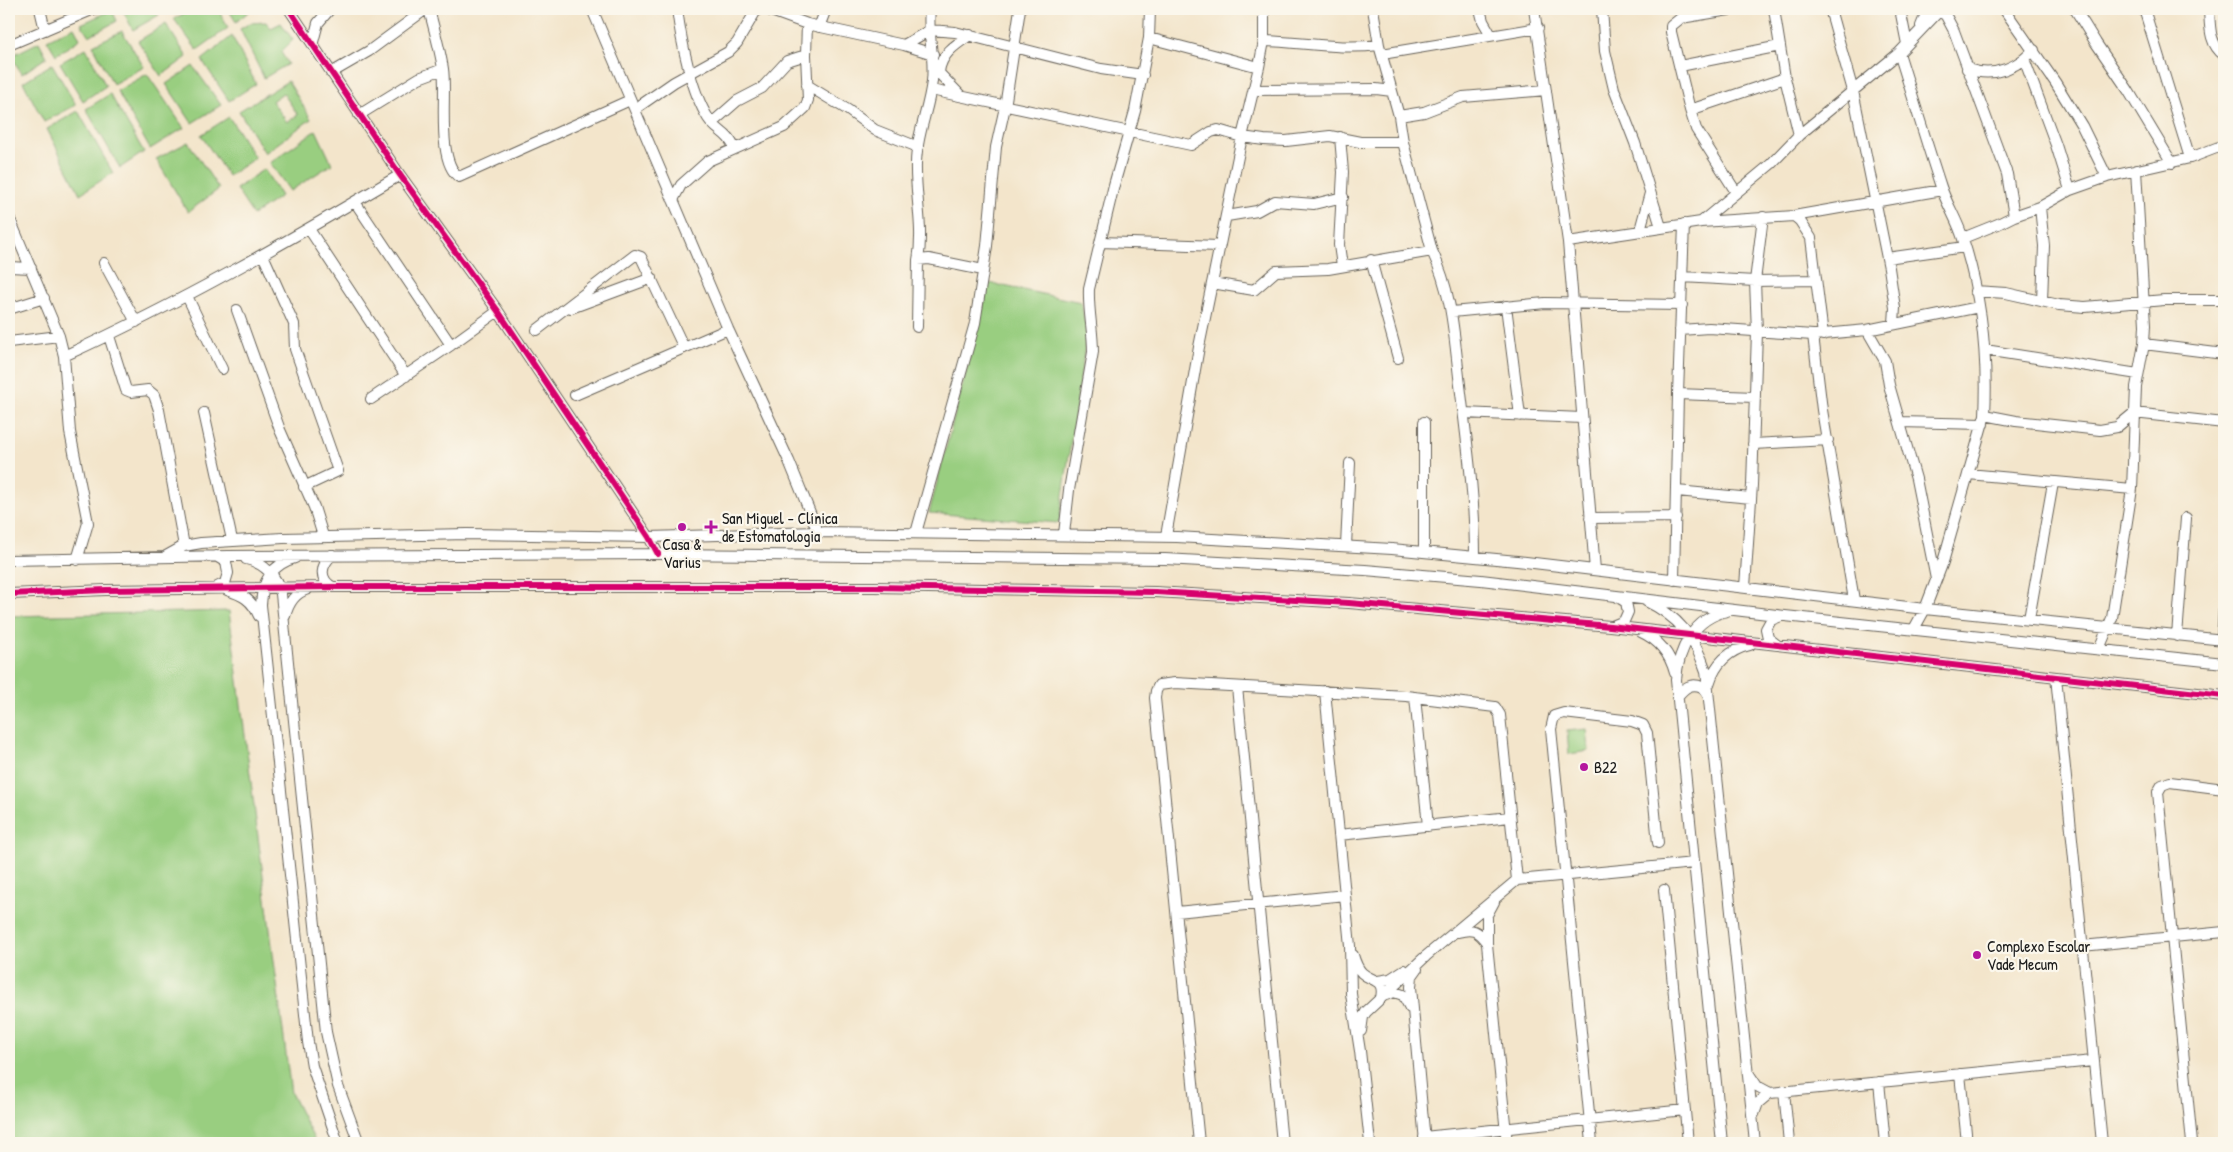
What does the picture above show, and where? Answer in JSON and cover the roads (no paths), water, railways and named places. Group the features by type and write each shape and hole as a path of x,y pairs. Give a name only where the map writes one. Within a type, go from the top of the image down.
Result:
{"street":[{"path":"40,9 45,30"},
{"path":"9,45 94,9"},
{"path":"289,9 313,42 400,175 498,311 649,537 658,554"},
{"path":"313,42 318,23 330,9"},
{"path":"331,72 368,51 428,9 443,69 445,90 443,133 446,152 455,173 459,177 633,104 728,52 737,43 756,9"},
{"path":"592,9 728,329 789,460 818,532"},
{"path":"677,9 690,73 706,115 712,123 731,138 736,149"},
{"path":"766,9 807,24 904,45 933,54"},
{"path":"819,27 826,9"},
{"path":"930,9 930,30 936,70 961,96"},
{"path":"916,533 975,323 983,270 996,147 1005,106 1020,9"},
{"path":"1064,534 1069,490 1093,352 1093,332 1088,304 1090,289 1143,75 1149,38 1150,9"},
{"path":"1166,536 1219,246 1264,41 1264,9"},
{"path":"1374,9 1380,50 1399,116 1403,142 1432,251 1440,268 1452,312 1473,490 1476,557"},
{"path":"1480,9 1483,21 1491,35"},
{"path":"1534,9 1568,242 1595,570"},
{"path":"1602,9 1605,51 1614,89 1635,143 1661,227"},
{"path":"1735,9 1682,18 1671,26 1696,129 1736,192"},
{"path":"1774,9 1785,78 1799,135"},
{"path":"1830,9 1853,91 1887,258 1895,308 1894,323"},
{"path":"1900,9 1907,44"},
{"path":"1918,34 1928,9"},
{"path":"1701,222 1782,154 1799,135 1899,53 1940,9 1954,31 2007,174 2014,216"},
{"path":"2004,9 2034,50 2082,126 2107,177"},
{"path":"2075,9 2128,90 2172,163"},
{"path":"2144,9 2190,158"},
{"path":"2209,9 2214,45 2224,55"},
{"path":"673,200 681,185 714,158 784,128 805,108 808,100 807,24"},
{"path":"1264,41 1297,42 1330,47 1380,50 1442,45 1538,28"},
{"path":"904,45 930,30 970,35 1101,69 1143,75"},
{"path":"917,327 920,238 916,166 918,147 936,70 953,46 970,35"},
{"path":"1149,38 1259,67"},
{"path":"997,42 1012,61"},
{"path":"1680,66 1780,46"},
{"path":"1967,69 1983,73 2004,71 2024,59 2034,50"},
{"path":"1899,53 1942,190 1964,243 1979,307 1985,350 1984,419 1943,562 1925,609 1914,629"},
{"path":"712,123 727,108 762,88 787,62 806,55"},
{"path":"2024,59 2054,139 2070,190"},
{"path":"359,114 420,78 443,69"},
{"path":"1690,110 1785,78"},
{"path":"807,85 848,110 875,130 918,147"},
{"path":"1254,90 1376,89 1392,91"},
{"path":"930,90 1191,145 1211,132 1218,130 1242,137 1286,141 1340,137 1360,142 1403,142"},
{"path":"1399,116 1424,112 1463,97 1546,90"},
{"path":"1340,137 1343,197 1339,235 1342,266"},
{"path":"1887,258 1964,243 2014,216 2040,207 2070,190 2107,177 2172,163 2224,146"},
{"path":"2099,649 2112,618 2118,584 2132,489 2134,413 2138,374 2144,344 2136,170"},
{"path":"64,356 109,336 187,296 309,229 400,175"},
{"path":"1568,242 1701,222 1794,216 1942,190"},
{"path":"1640,230 1650,193"},
{"path":"1227,216 1257,211 1276,201 1314,204 1343,197"},
{"path":"355,202 452,345"},
{"path":"2040,207 2044,246 2042,301"},
{"path":"1794,216 1800,221 1811,238 1816,280 1822,410 1854,600"},
{"path":"9,217 44,298 59,336 64,356 70,432 88,523 77,560"},
{"path":"1745,588 1751,498 1757,332 1755,281 1763,217"},
{"path":"1674,580 1684,224"},
{"path":"309,229 406,376"},
{"path":"1101,242 1219,246"},
{"path":"1212,283 1254,290 1276,270 1318,271 1370,260 1432,251"},
{"path":"263,255 294,324 295,348 338,471 304,487"},
{"path":"537,330 635,255 642,257 684,348"},
{"path":"918,260 928,259 983,270"},
{"path":"1370,260 1398,358"},
{"path":"104,264 136,322"},
{"path":"9,267 32,268"},
{"path":"1682,277 1755,281 1816,280"},
{"path":"561,312 652,278"},
{"path":"1975,292 2006,293 2059,305 2085,308 2175,299 2224,300"},
{"path":"187,296 222,369"},
{"path":"9,309 44,298"},
{"path":"1452,312 1545,303 1602,302 1682,305"},
{"path":"1506,306 1520,416"},
{"path":"1680,330 1709,328 1818,335 1867,330 1979,307"},
{"path":"237,310 280,430 323,536"},
{"path":"371,399 452,345 498,311"},
{"path":"575,395 728,329"},
{"path":"1867,330 1885,361 1889,385 1916,479 1936,580"},
{"path":"9,342 59,336"},
{"path":"109,336 126,390 131,392 148,390 154,395 165,437 184,546"},
{"path":"2144,344 2224,354"},
{"path":"1985,350 2138,374"},
{"path":"1678,394 1754,397"},
{"path":"204,413 232,540"},
{"path":"1464,413 1582,418"},
{"path":"1900,422 1984,419 2100,430 2117,427 2134,413 2224,422"},
{"path":"1424,422 1424,552"},
{"path":"2117,427 2133,438"},
{"path":"1753,444 1828,440"},
{"path":"1346,546 1350,463"},
{"path":"1968,474 2132,489"},
{"path":"2029,619 2053,483"},
{"path":"1677,491 1751,498"},
{"path":"1590,518 1676,517"},
{"path":"2177,636 2186,518"},
{"path":"163,557 184,546 232,540 323,536 467,534 649,537 818,532 1166,536 1346,546 1476,557 1925,609 2223,640 2224,607"},
{"path":"9,560 304,555 658,554 1165,559 1366,570 1613,594 1785,616 2224,663"},
{"path":"304,555 286,561 270,573 263,587 260,605 308,1042 312,1066 338,1143"},
{"path":"332,555 325,562 322,572 326,582 333,587"},
{"path":"215,556 221,558 228,568 228,579 217,587"},
{"path":"229,556 258,563 270,573 280,587 326,1032 338,1086 359,1143"},
{"path":"217,587 238,594 252,602 259,614 263,630"},
{"path":"9,594 217,587 874,587 1155,592 1349,603 1631,628 1781,647 2224,696"},
{"path":"284,629 290,601 302,591 319,587"},
{"path":"1610,626 1624,621 1628,612 1628,607 1623,599 1613,594"},
{"path":"1613,594 1644,601 1659,607 1672,617 1689,636 1701,656 1706,671 1755,1143"},
{"path":"1676,680 1679,658 1689,636 1709,618 1720,612 1734,609"},
{"path":"1781,647 1771,642 1766,634 1766,629 1771,620 1785,616"},
{"path":"1631,628 1648,635 1663,647 1672,663 1676,680 1722,1143"},
{"path":"1708,695 1711,678 1719,663 1740,648 1757,644"},
{"path":"2056,677 2102,1143"},
{"path":"1199,1143 1156,691 1159,685 1169,683 1324,691 1415,697 1491,705 1498,710 1518,880"},
{"path":"1677,698 1684,688 1693,685 1702,687 1708,695"},
{"path":"1237,686 1282,1143"},
{"path":"1324,691 1350,946 1352,994 1370,1143"},
{"path":"1415,697 1428,826"},
{"path":"1592,1143 1551,724 1554,716 1560,713 1641,723 1645,728 1658,843"},
{"path":"2192,1143 2158,789 2162,784 2170,782 2224,789"},
{"path":"1339,834 1510,818"},
{"path":"1360,1051 1362,1017 1372,1006 1426,956 1518,880 1694,863"},
{"path":"1664,890 1688,1143"},
{"path":"1177,912 1345,895"},
{"path":"1498,895 1487,915 1487,944 1507,1143"},
{"path":"1454,932 1467,929 1476,930 1487,944"},
{"path":"2082,946 2224,932"},
{"path":"1350,946 1358,968 1367,977 1378,982 1382,989 1381,998"},
{"path":"1426,956 1411,981 1412,1014 1425,1140 1506,1129 1685,1110"},
{"path":"1378,982 1390,979 1426,956"},
{"path":"1367,977 1358,979 1352,994 1355,1002 1363,1007 1372,1006"},
{"path":"1381,998 1394,992 1403,995 1412,1014"},
{"path":"1748,1073 1751,1080 1757,1086 1770,1092 2093,1061"},
{"path":"1960,1074 1967,1143"},
{"path":"1879,1082 1885,1143"},
{"path":"1784,1091 1789,1143"},
{"path":"1753,1117 1758,1103 1770,1092"}],"place":[{"name":"Casa & Varius","path":"682,527"},
{"name":"San Miguel - Clínica de Estomatologia","path":"711,527"},
{"name":"B22","path":"1584,767"},
{"name":"Complexo Escolar Vade Mecum","path":"1977,955"}]}
